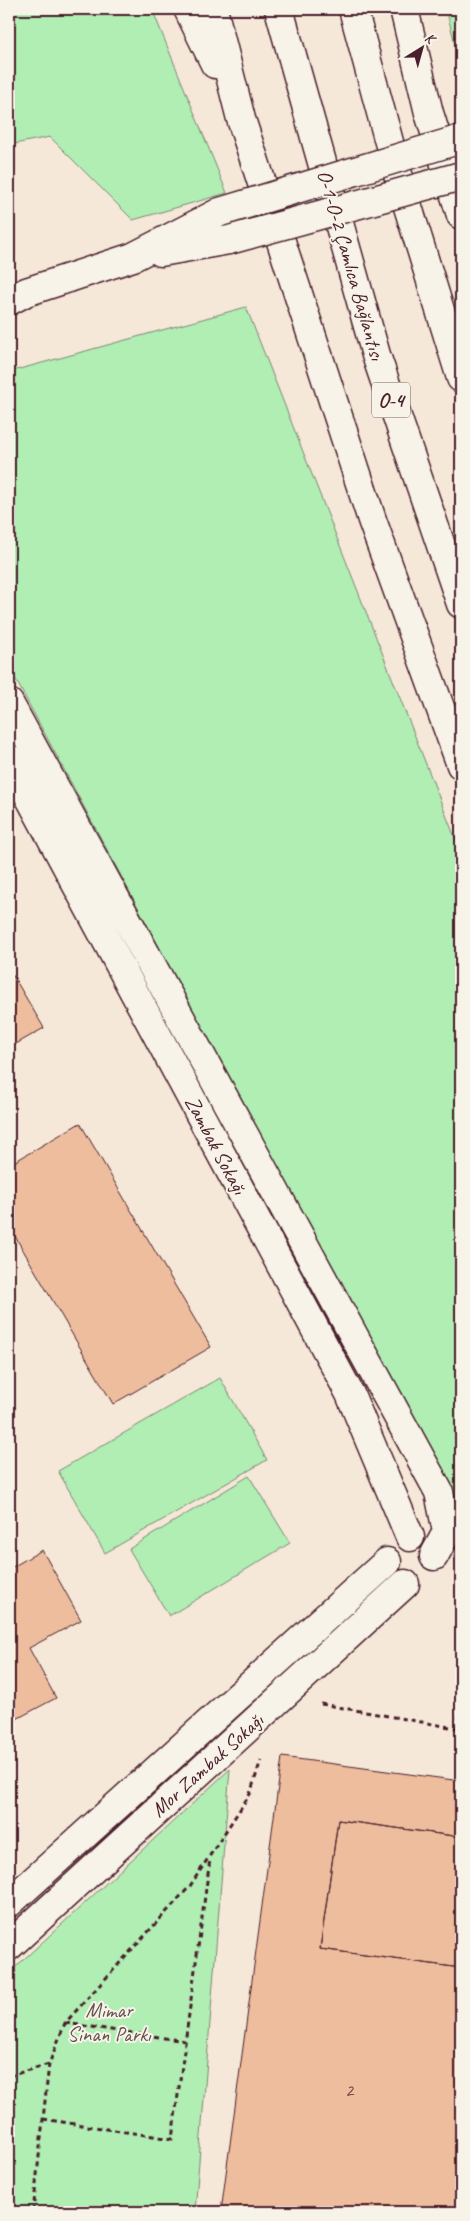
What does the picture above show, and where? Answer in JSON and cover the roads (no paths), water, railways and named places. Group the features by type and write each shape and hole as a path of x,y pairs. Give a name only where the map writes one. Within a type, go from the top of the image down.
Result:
{"main road":[{"path":"188,9 241,119"},
{"path":"213,9 241,119 372,520 461,765"},
{"name":"O-1-O-2 Çamlıca Bağlantısı","path":"279,9 376,355 461,604"},
{"path":"353,9 396,168 461,378"},
{"path":"404,9 429,113 461,215"},
{"path":"410,9 429,113 461,209"},
{"path":"133,257 220,212 461,139"},
{"path":"14,293 133,257 229,240 461,176"},
{"path":"9,702 439,1492 447,1532 434,1556"},
{"name":"Zambak Sokağı","path":"9,758 350,1394 410,1537"},
{"path":"410,1537 425,1542 431,1548 434,1556 435,1564 428,1578 421,1583 405,1584 392,1576 387,1562 391,1548 396,1542 410,1537"},
{"name":"Mor Zambak Sokağı","path":"9,1903 387,1562"},
{"name":"Mor Zambak Sokağı","path":"9,1946 405,1584"}],"park label":[{"name":"Mimar Sinan Parkı","path":"109,2022"}]}
